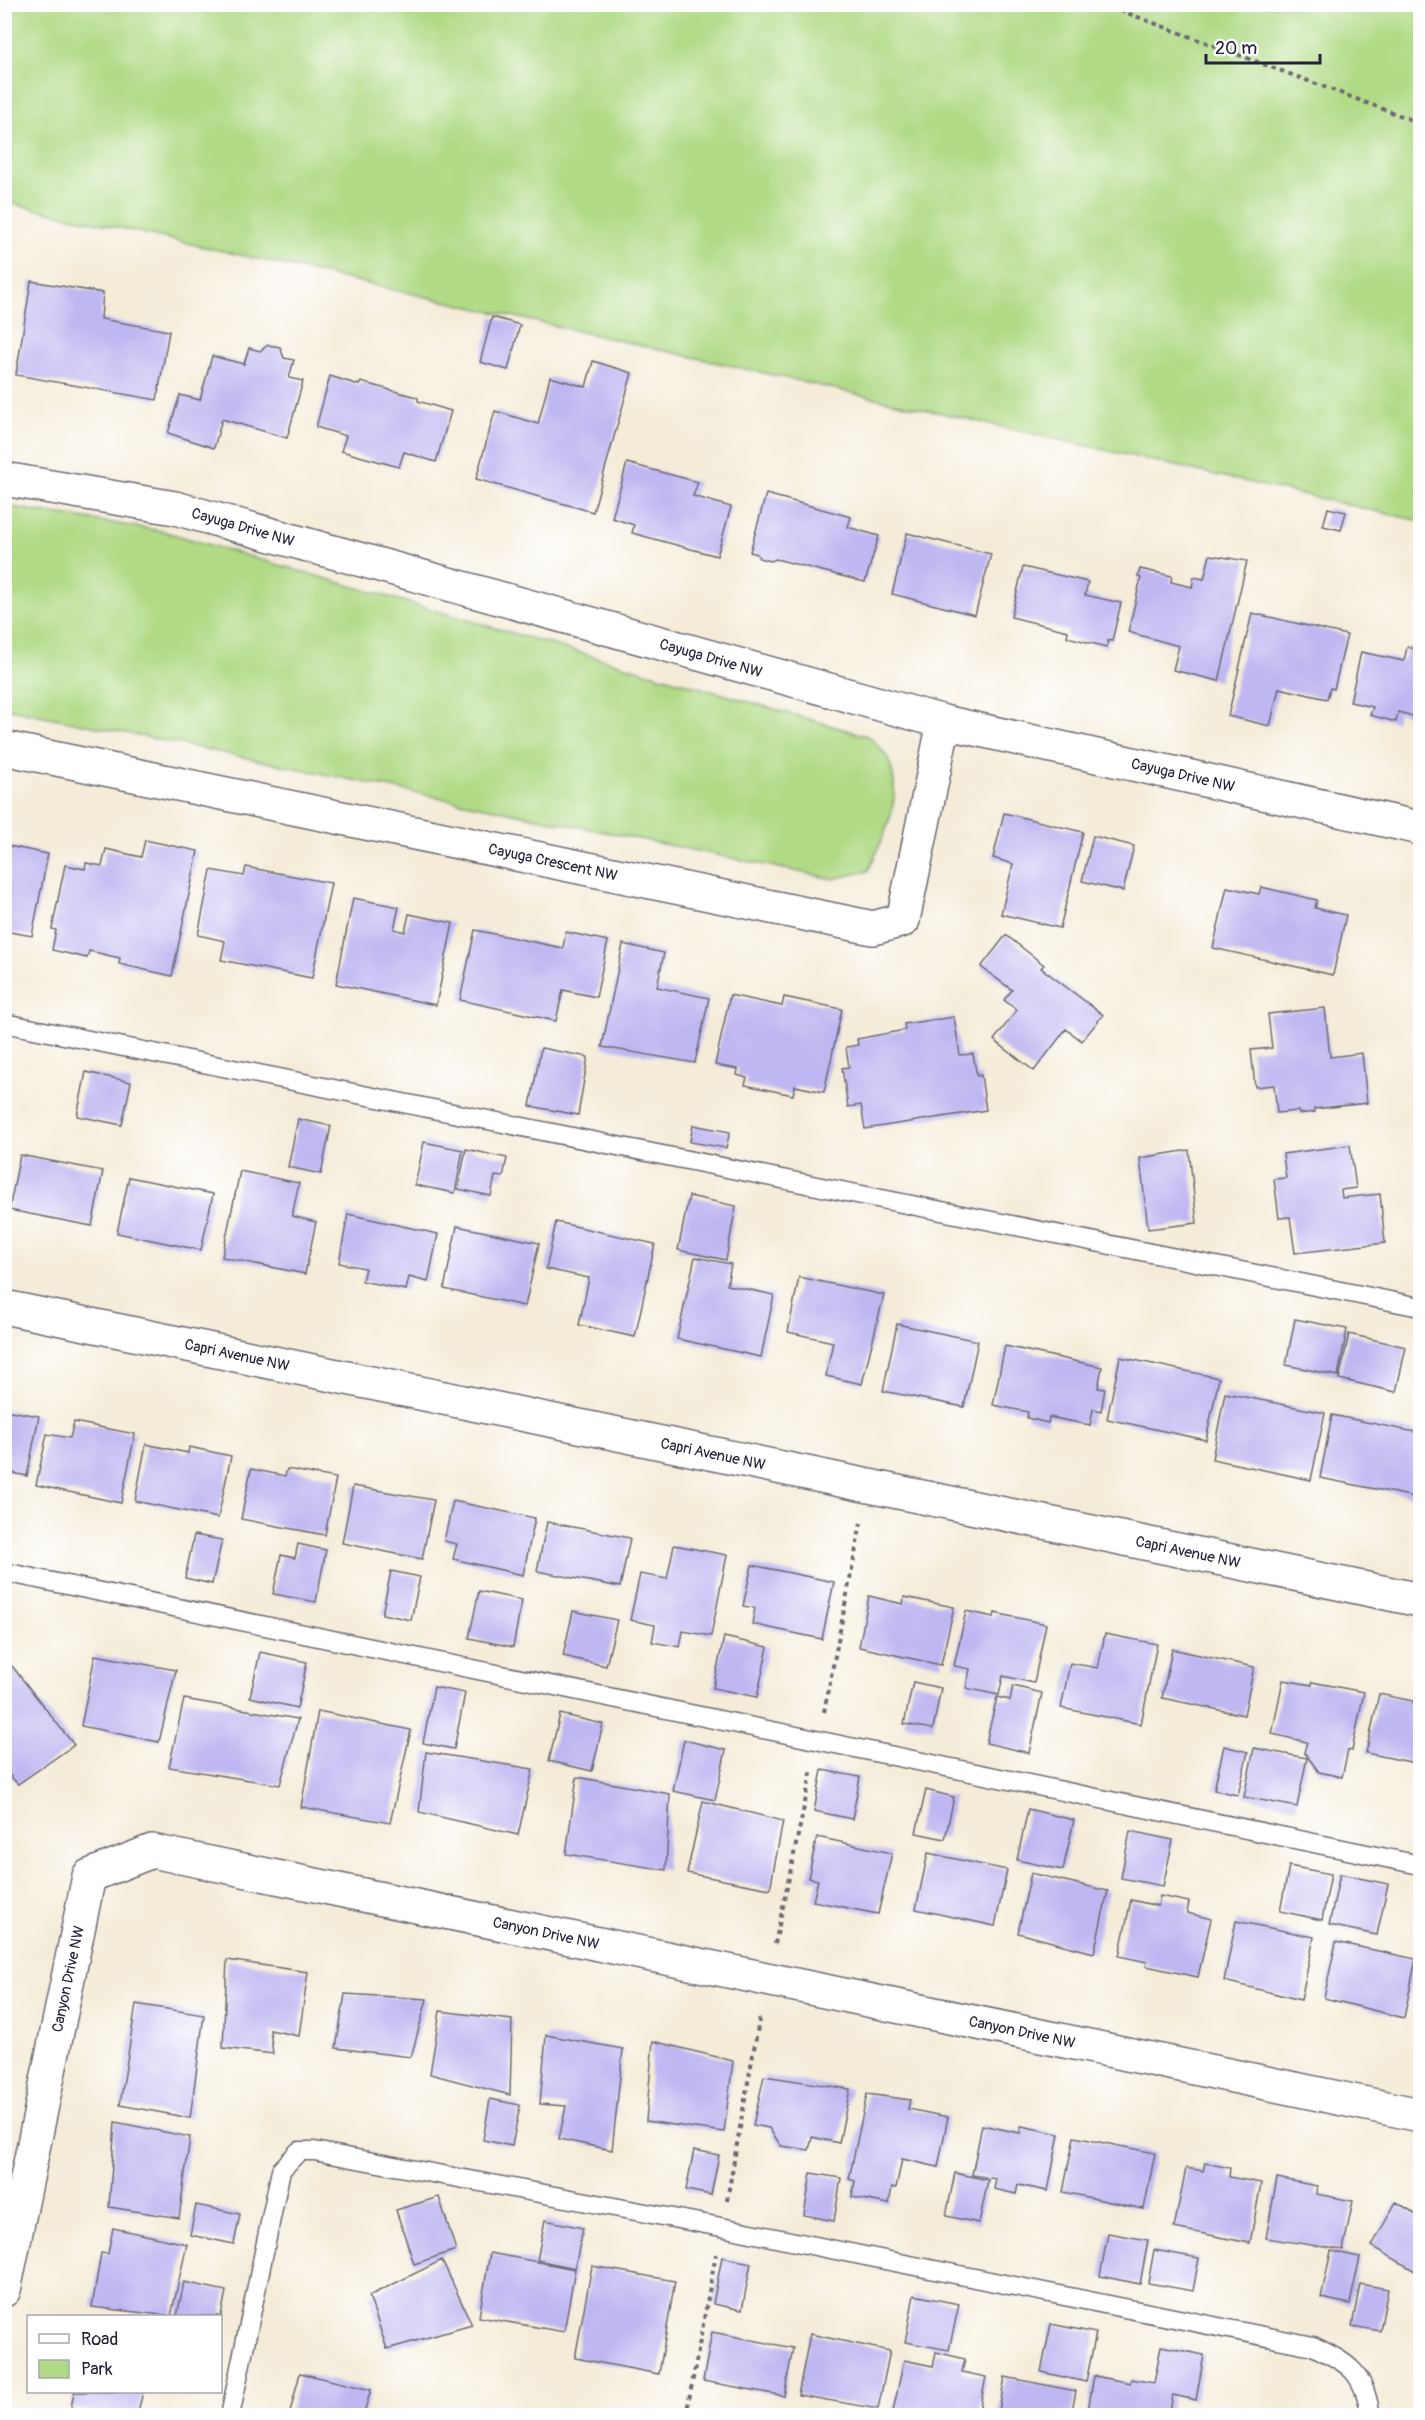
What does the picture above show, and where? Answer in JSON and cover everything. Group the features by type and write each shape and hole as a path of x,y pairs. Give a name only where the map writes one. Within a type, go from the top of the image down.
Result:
{"street":[{"name":"Cayuga Drive NW","path":"4,479 175,508 944,722 1420,828"},
{"name":"Cayuga Crescent NW","path":"4,748 873,928 903,920 944,722"},
{"name":"Capri Avenue NW","path":"4,1307 1420,1600"},
{"name":"Canyon Drive NW","path":"4,2290 89,1876 152,1851 1420,2115"}],"lane":[{"path":"4,1023 1420,1307"},
{"path":"4,1572 1420,1865"},
{"path":"230,2415 281,2170 299,2151 314,2151 722,2227 1312,2346 1347,2362 1366,2389 1371,2415"}],"path":[{"path":"1104,4 1407,118 1420,126"}],"green space":[{"path":"5,4 1420,5 1420,521 5,202"},
{"path":"4,506 162,531 870,737 888,759 893,774 893,802 886,830 868,871 833,879 5,708"}],"building":[{"path":"31,281 103,293 101,319 169,331 157,400 16,375"},
{"path":"492,317 520,325 508,370 480,362"},
{"path":"268,345 280,347 284,358 294,360 289,378 303,381 287,438 222,419 214,448 168,433 180,395 200,400 212,356 244,364 249,348 260,351"},
{"path":"593,361 632,373 593,512 476,479 495,411 538,424 550,377 586,387"},
{"path":"330,376 359,385 361,382 413,396 418,398 418,401 451,411 436,462 404,452 399,467 341,451 346,436 316,427"},
{"path":"627,463 698,482 693,496 731,507 717,556 632,533 634,525 612,518"},
{"path":"766,494 851,517 848,527 879,536 865,582 776,559 771,561 759,558 757,554 750,552"},
{"path":"1328,508 1346,512 1341,530 1323,526"},
{"path":"907,533 991,554 975,615 892,594"},
{"path":"1210,555 1247,561 1219,681 1173,670 1179,646 1128,632 1141,578 1138,577 1140,569 1172,576 1171,582 1192,587 1194,577 1204,579"},
{"path":"1023,567 1088,582 1085,595 1121,603 1112,641 1108,640 1107,647 1067,637 1068,631 1011,617"},
{"path":"1252,613 1347,635 1334,689 1330,688 1327,699 1279,688 1270,726 1228,716"},
{"path":"1407,647 1420,650 1420,718 1398,712 1396,722 1370,715 1373,707 1350,702 1361,652 1404,661"},
{"path":"1004,813 1083,832 1060,928 1001,914 1013,864 993,858"},
{"path":"1093,836 1134,846 1123,891 1082,881"},
{"path":"145,840 198,851 172,976 119,964 120,958 89,951 87,958 52,950 56,930 52,929 65,865 85,869 86,863 102,866 106,849 141,857"},
{"path":"4,845 48,854 32,936 4,931"},
{"path":"246,867 331,883 312,978 221,960 225,941 198,935 211,870 244,876"},
{"path":"1227,887 1259,894 1261,887 1317,900 1315,908 1346,915 1333,975 1213,948"},
{"path":"353,898 399,907 394,929 405,932 409,914 453,923 436,1005 336,984"},
{"path":"475,930 563,948 566,932 608,941 596,997 563,990 556,1021 460,1000"},
{"path":"1006,935 1044,965 1041,968 1103,1015 1082,1041 1066,1029 1034,1071 994,1040 1017,1010 1004,1000 1012,990 981,967"},
{"path":"623,944 664,953 657,987 709,998 695,1063 602,1047"},
{"path":"730,995 782,1006 784,997 842,1009 824,1092 795,1086 793,1095 745,1085 747,1078 737,1075 738,1069 715,1065"},
{"path":"1325,1008 1330,1057 1362,1053 1367,1103 1314,1109 1315,1112 1299,1114 1298,1111 1277,1113 1274,1085 1255,1087 1251,1050 1272,1048 1268,1014"},
{"path":"954,1017 960,1055 973,1054 977,1076 981,1075 986,1110 865,1129 861,1105 848,1107 842,1068 849,1067 846,1047 858,1045 857,1039 905,1030 904,1024"},
{"path":"541,1048 588,1057 578,1115 530,1106"},
{"path":"86,1072 131,1082 122,1125 77,1116"},
{"path":"298,1119 331,1126 321,1174 288,1167"},
{"path":"693,1125 730,1132 726,1148 690,1142"},
{"path":"424,1142 463,1150 455,1193 415,1185"},
{"path":"1350,1145 1356,1188 1341,1190 1342,1198 1380,1194 1385,1243 1295,1253 1290,1217 1279,1218 1274,1179 1286,1178 1283,1154"},
{"path":"466,1149 507,1158 503,1177 495,1176 491,1196 458,1189"},
{"path":"1189,1150 1197,1223 1148,1229 1140,1158"},
{"path":"20,1155 103,1171 92,1226 9,1210"},
{"path":"240,1171 299,1183 292,1216 316,1222 305,1274 222,1257"},
{"path":"129,1177 213,1194 201,1250 117,1233"},
{"path":"689,1196 736,1206 726,1260 678,1250"},
{"path":"348,1214 438,1234 428,1282 409,1277 406,1290 362,1281 365,1268 339,1263"},
{"path":"556,1222 655,1244 635,1337 579,1325 589,1278 546,1269"},
{"path":"457,1226 539,1243 525,1306 444,1289"},
{"path":"695,1257 731,1264 727,1285 774,1295 761,1357 677,1339"},
{"path":"799,1277 884,1295 862,1384 826,1376 833,1342 788,1332"},
{"path":"1295,1319 1347,1329 1338,1376 1286,1365"},
{"path":"897,1324 978,1341 964,1407 883,1391"},
{"path":"1349,1334 1406,1347 1396,1392 1339,1379"},
{"path":"1005,1346 1102,1367 1098,1388 1105,1389 1101,1411 1093,1409 1090,1425 1049,1417 1048,1423 1027,1418 1028,1412 993,1405"},
{"path":"1120,1357 1219,1378 1206,1440 1107,1419"},
{"path":"1225,1393 1325,1413 1311,1480 1212,1459"},
{"path":"4,1410 39,1416 27,1476 4,1471"},
{"path":"1332,1415 1420,1433 1420,1498 1320,1478"},
{"path":"74,1422 135,1434 121,1503 36,1485 47,1434 70,1438"},
{"path":"146,1444 188,1453 189,1447 231,1456 218,1518 135,1501"},
{"path":"251,1469 285,1476 287,1469 336,1478 325,1535 241,1519"},
{"path":"353,1486 434,1500 422,1559 342,1543"},
{"path":"453,1501 535,1518 523,1575 453,1559 457,1544 444,1541"},
{"path":"547,1522 630,1538 620,1587 537,1571"},
{"path":"194,1535 222,1540 212,1584 185,1578"},
{"path":"298,1544 326,1550 316,1602 273,1594 281,1555 295,1558"},
{"path":"674,1545 727,1555 711,1636 683,1631 680,1647 652,1642 655,1625 630,1620 640,1574 667,1579"},
{"path":"752,1565 834,1582 822,1639 752,1624 755,1608 743,1606"},
{"path":"391,1571 420,1577 411,1620 382,1614"},
{"path":"479,1591 522,1600 513,1647 469,1638"},
{"path":"869,1596 903,1604 904,1597 954,1607 941,1665 859,1647"},
{"path":"573,1611 617,1620 606,1666 563,1656"},
{"path":"966,1611 994,1617 995,1613 1046,1624 1034,1683 1003,1676 999,1695 966,1688 970,1669 954,1666"},
{"path":"1105,1634 1157,1644 1141,1724 1061,1708 1070,1663 1098,1668"},
{"path":"724,1637 768,1647 757,1697 713,1688"},
{"path":"1172,1649 1254,1667 1244,1715 1162,1698"},
{"path":"260,1652 307,1662 297,1708 250,1697"},
{"path":"95,1655 176,1670 159,1742 81,1726"},
{"path":"12,1666 74,1745 18,1784 4,1770 4,1672"},
{"path":"1283,1680 1312,1685 1312,1682 1364,1692 1352,1751 1348,1750 1342,1777 1319,1772 1304,1752 1307,1742 1272,1734"},
{"path":"913,1682 941,1688 933,1729 904,1724"},
{"path":"1013,1686 1042,1693 1029,1753 986,1743 997,1697 1010,1700"},
{"path":"434,1687 465,1693 454,1749 423,1743"},
{"path":"1379,1694 1413,1701 1413,1704 1420,1705 1420,1764 1366,1753"},
{"path":"184,1699 298,1719 280,1785 169,1767"},
{"path":"318,1711 411,1730 390,1823 301,1807"},
{"path":"560,1714 603,1724 592,1771 549,1761"},
{"path":"684,1740 726,1750 715,1800 673,1791"},
{"path":"1224,1746 1248,1752 1238,1795 1214,1790"},
{"path":"1254,1748 1307,1758 1297,1807 1244,1797"},
{"path":"426,1752 533,1769 518,1835 419,1812"},
{"path":"822,1770 860,1777 852,1819 814,1811"},
{"path":"577,1777 670,1794 666,1870 566,1854"},
{"path":"926,1790 954,1797 945,1839 916,1833"},
{"path":"703,1801 783,1821 770,1889 687,1873"},
{"path":"1028,1809 1074,1820 1063,1870 1017,1860"},
{"path":"1130,1831 1173,1840 1163,1886 1121,1878"},
{"path":"817,1837 892,1853 878,1914 813,1901 818,1880 808,1878"},
{"path":"928,1853 1007,1870 995,1926 916,1909"},
{"path":"1289,1866 1331,1874 1322,1920 1280,1911"},
{"path":"1031,1873 1108,1891 1094,1953 1018,1933"},
{"path":"1340,1874 1388,1884 1377,1935 1329,1925"},
{"path":"1160,1896 1189,1902 1187,1913 1211,1919 1198,1977 1146,1966 1147,1962 1119,1956 1131,1900 1158,1906"},
{"path":"1236,1921 1314,1937 1301,2000 1224,1981"},
{"path":"1336,1942 1416,1959 1404,2018 1324,1998"},
{"path":"227,1960 308,1972 299,2036 270,2030 273,2054 223,2048"},
{"path":"345,1994 427,1999 411,2057 336,2048"},
{"path":"136,2004 204,2015 190,2118 120,2105"},
{"path":"1420,2004 1420,2024 1415,2023"},
{"path":"440,2011 512,2020 510,2095 430,2074"},
{"path":"546,2035 623,2049 612,2150 559,2139 566,2106 540,2104"},
{"path":"653,2041 733,2061 724,2132 646,2121"},
{"path":"764,2076 850,2089 839,2143 812,2137 809,2150 781,2146 769,2128 753,2125"},
{"path":"867,2094 910,2100 908,2109 948,2117 938,2167 902,2159 896,2188 892,2187 889,2204 852,2197 855,2181 849,2179"},
{"path":"490,2099 520,2105 512,2146 483,2140"},
{"path":"115,2122 190,2137 179,2218 109,2207"},
{"path":"982,2125 1020,2133 1021,2126 1059,2134 1048,2191 1018,2185 1016,2194 994,2189 996,2179 972,2175"},
{"path":"1074,2137 1155,2153 1144,2209 1063,2192"},
{"path":"694,2150 719,2155 711,2195 686,2190"},
{"path":"1205,2163 1230,2168 1229,2177 1261,2183 1250,2243 1174,2228 1186,2168 1203,2171"},
{"path":"811,2173 841,2178 834,2221 804,2215"},
{"path":"955,2173 988,2180 979,2223 946,2216"},
{"path":"1277,2178 1317,2186 1316,2194 1353,2201 1343,2250 1266,2238"},
{"path":"439,2197 456,2250 414,2264 396,2210"},
{"path":"1396,2202 1420,2216 1420,2274 1372,2246"},
{"path":"196,2205 240,2214 234,2244 190,2235"},
{"path":"545,2220 583,2228 575,2268 537,2260"},
{"path":"113,2228 187,2244 171,2315 92,2307 101,2253 108,2254"},
{"path":"1108,2233 1148,2240 1140,2284 1100,2276"},
{"path":"1154,2250 1199,2258 1193,2291 1148,2283"},
{"path":"1331,2251 1360,2257 1350,2304 1321,2298"},
{"path":"490,2253 575,2269 564,2332 479,2317"},
{"path":"722,2257 751,2263 742,2310 713,2304"},
{"path":"442,2260 472,2325 387,2349 369,2296"},
{"path":"592,2266 675,2281 659,2374 575,2358"},
{"path":"184,2282 226,2291 221,2315 177,2315"},
{"path":"1360,2284 1388,2289 1380,2331 1352,2326"},
{"path":"914,2295 959,2304 949,2350 905,2342"},
{"path":"1051,2324 1096,2333 1086,2382 1041,2372"},
{"path":"712,2332 793,2348 784,2396 703,2381"},
{"path":"810,2334 890,2351 878,2409 798,2395"},
{"path":"1161,2346 1204,2355 1196,2400 1173,2395 1169,2416 1087,2416 1094,2376 1130,2383 1131,2379 1154,2383"},
{"path":"936,2352 965,2359 962,2372 986,2377 978,2416 892,2416 904,2360 933,2366"},
{"path":"300,2373 371,2390 363,2416 289,2416"},
{"path":"1005,2377 1076,2391 1071,2416 998,2416"},
{"path":"74,2393 143,2393 137,2416 114,2416 71,2408"},
{"path":"1212,2407 1224,2416 1205,2416"}]}
